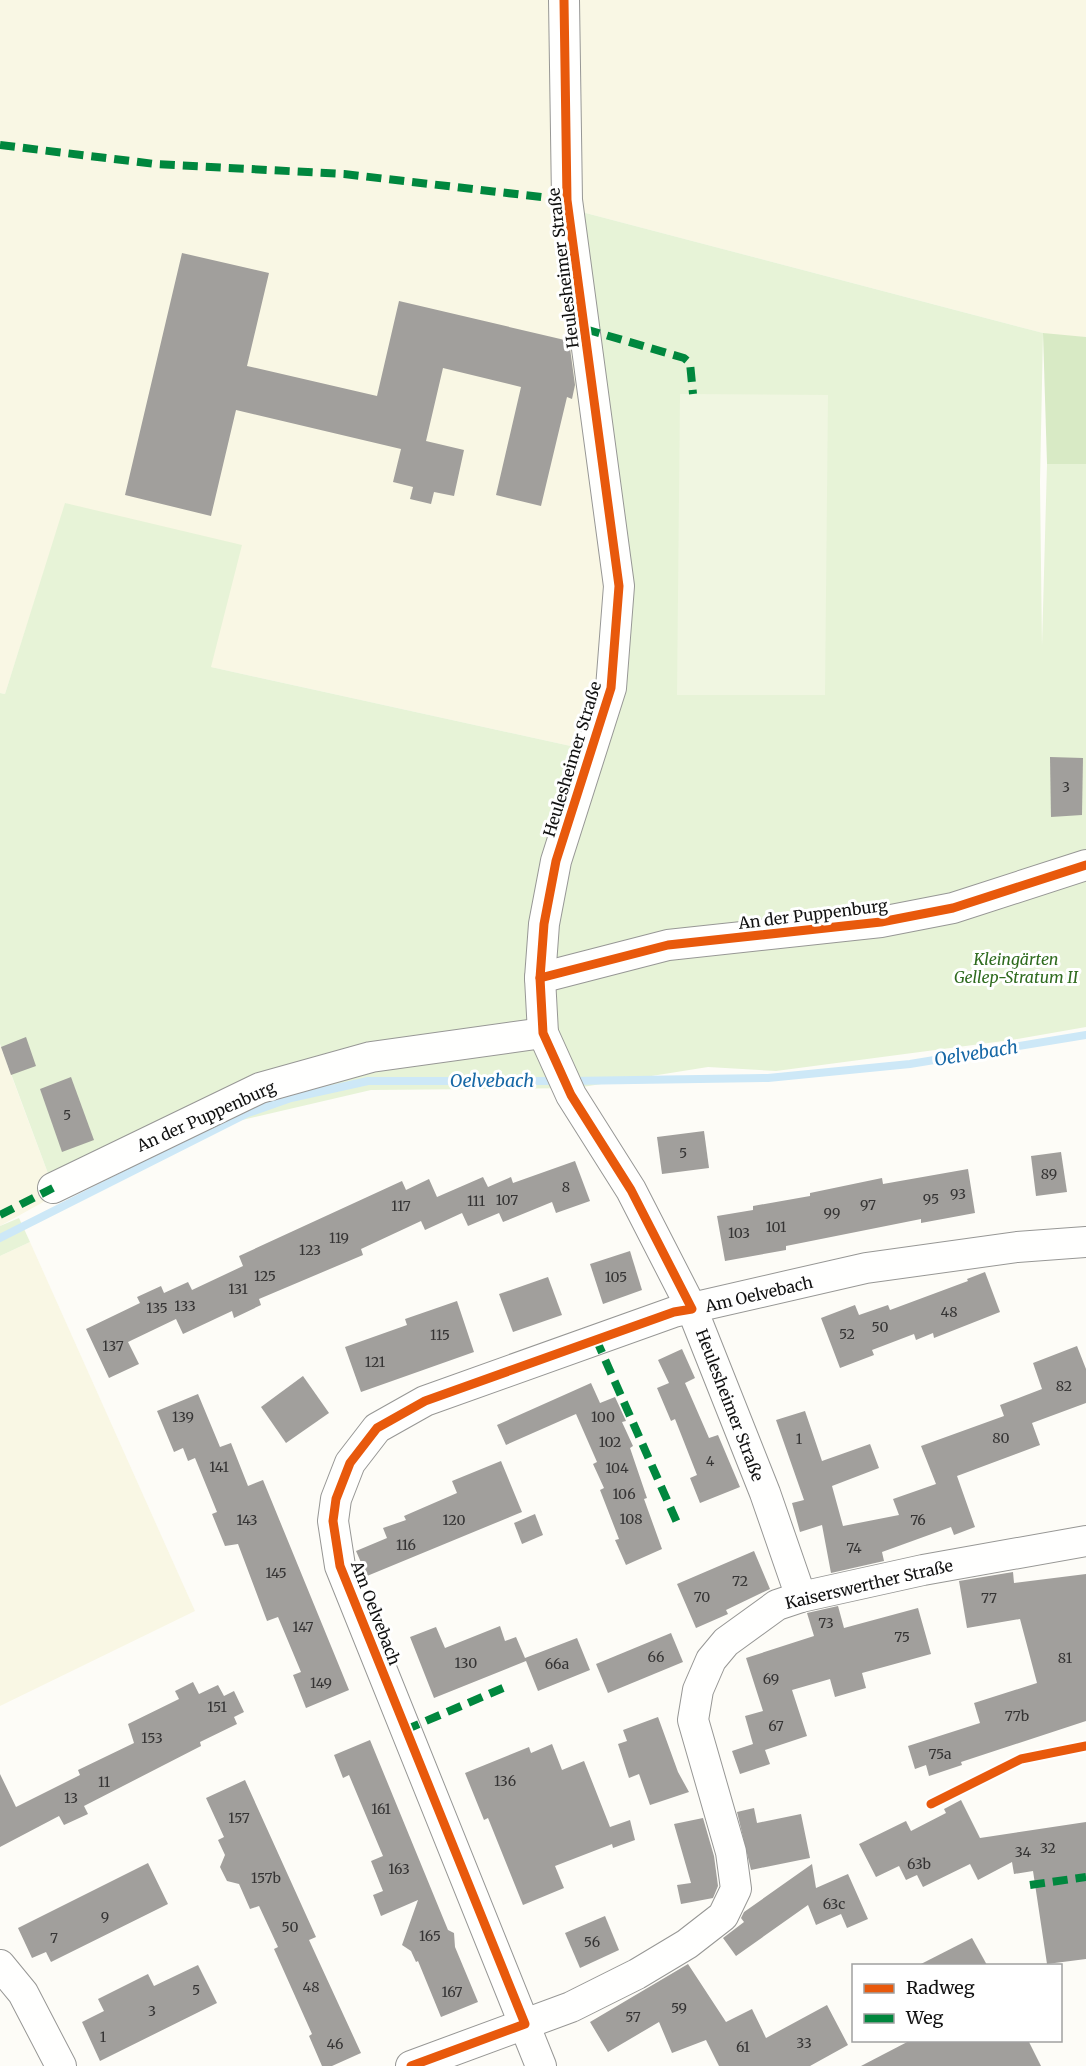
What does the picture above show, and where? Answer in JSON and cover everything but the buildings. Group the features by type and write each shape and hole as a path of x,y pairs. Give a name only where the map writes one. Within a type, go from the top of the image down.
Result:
{"street":[{"name":"Heulesheimer Straße","path":"564,0 567,200 619,586 611,688 556,861 544,924 540,978 543,1033 570,1095 631,1190 692,1309 765,1493 801,1597"},
{"name":"An der Puppenburg","path":"540,978 668,945 881,922 953,908 1086,865"},
{"name":"An der Puppenburg","path":"53,1188 260,1088 371,1057 543,1033"},
{"name":"Am Oelvebach","path":"541,2066 340,1566 333,1521 336,1499 350,1463 377,1428 425,1401 663,1316 866,1268 1017,1247 1086,1242"},
{"name":"Kaiserswerther Straße","path":"411,2066 571,2007 637,1974 687,1944 723,1916 736,1889 731,1852 693,1720 698,1690 711,1660 726,1642 777,1605 801,1597 923,1570 1086,1542"},
{"path":"0,1965 23,1993 61,2066"}],"shaded area":[{"path":"0,0 1086,0 1086,337 1054,336 578,211 629,580 628,665 598,752 211,667 66,503 5,694 0,693"},
{"path":"0,1045 56,1195 0,1226"},
{"path":"30,1242 195,1611 0,1706 0,1256"}],"green space":[{"name":"Kleingärten Gellep-Stratum II","path":"578,211 1043,333 1040,482 1042,646 1047,464 1086,464 1086,1027 1011,1040 776,1071 708,1067 576,1088 371,1090 208,1128 56,1195 0,1044 0,693 5,694 65,503 242,545 211,667 598,752 628,665 629,580"},
{"path":"1043,333 1086,337 1086,464 1047,464"},
{"path":"680,394 828,395 825,695 677,695"},
{"path":"19,1218 30,1242 0,1256 0,1226"}],"waterway":[{"name":"Oelvebach","path":"570,1081 768,1078 910,1064 1086,1035"},
{"name":"Oelvebach","path":"0,1238 248,1113 291,1098 368,1081 558,1081"}],"marked path":[{"path":"0,145 155,164 344,174 567,200"},
{"path":"585,329 684,358 690,363 693,394"},
{"path":"0,1215 53,1188"},
{"path":"596,1339 679,1527"},
{"path":"405,1730 503,1688"},
{"path":"1030,1885 1086,1877"}],"cycle path":[{"path":"411,2066 525,2024 340,1566 333,1521 336,1499 350,1463 377,1428 425,1401 674,1312 692,1309 631,1190 571,1095 543,1033 540,978 544,924 556,861 611,688 619,586 567,200 564,0"},
{"path":"540,978 668,945 881,922 953,908 1086,865"},
{"path":"931,1804 1021,1759 1086,1746"}]}
